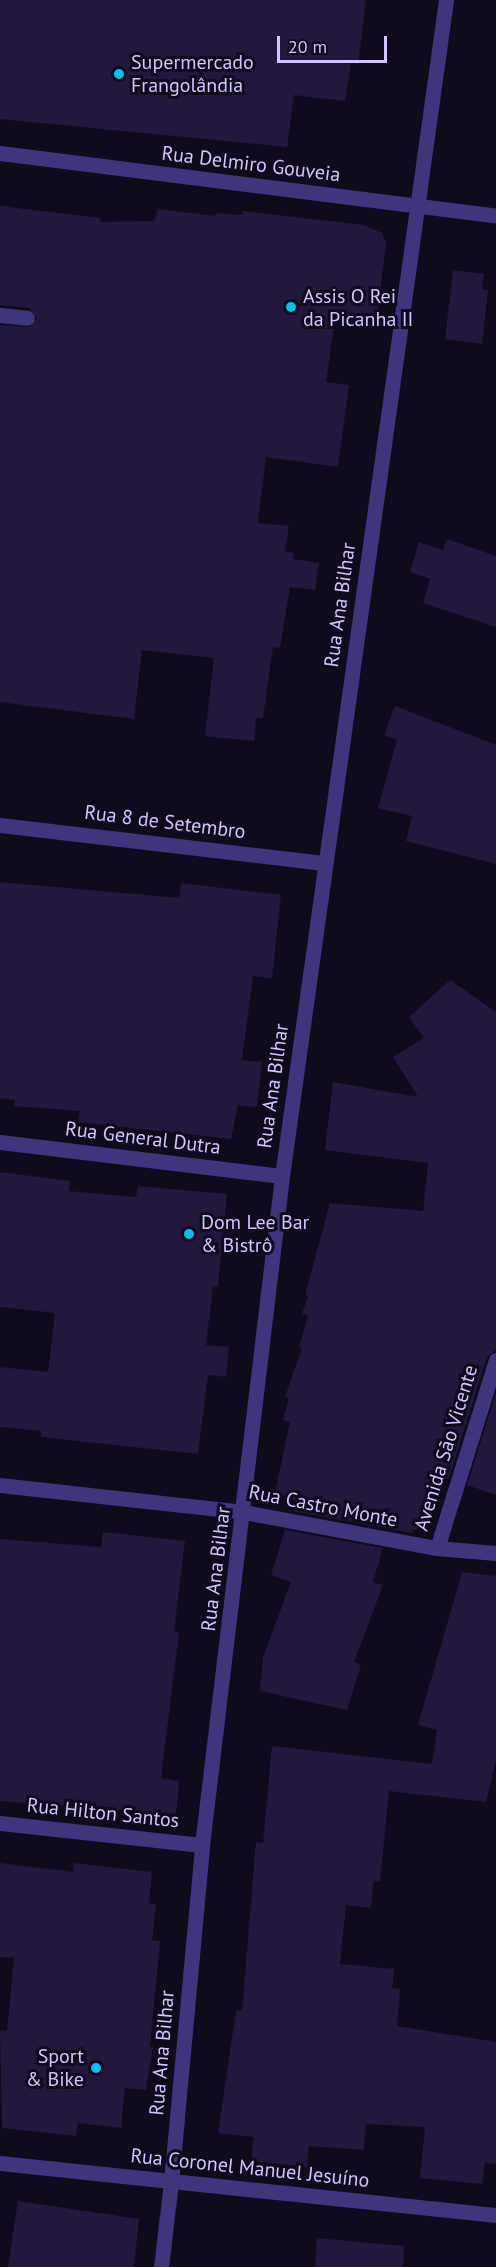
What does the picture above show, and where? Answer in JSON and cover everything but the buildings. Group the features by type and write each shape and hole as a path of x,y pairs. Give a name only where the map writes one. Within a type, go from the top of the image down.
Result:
{"street":[{"name":"Rua Ana Bilhar","path":"161,2267 202,1845 244,1512 282,1176 446,0"},
{"name":"Rua Delmiro Gouveia","path":"0,153 417,208 496,216"},
{"path":"0,315 27,318"},
{"name":"Rua 8 de Setembro","path":"0,825 324,863"},
{"name":"Rua General Dutra","path":"0,1142 282,1176"},
{"name":"Avenida São Vicente","path":"437,1548 496,1360"},
{"name":"Rua Castro Monte","path":"0,1485 244,1512 437,1548 496,1553"},
{"name":"Rua Hilton Santos","path":"0,1823 202,1845"},
{"name":"Rua Coronel Manuel Jesuíno","path":"0,2163 496,2215"}],"place":[{"name":"Supermercado Frangolândia","path":"119,74"},
{"name":"Assis O Rei da Picanha II","path":"291,307"},
{"name":"Dom Lee Bar & Bistrô","path":"189,1234"},
{"name":"Sport & Bike","path":"96,2068"}]}
